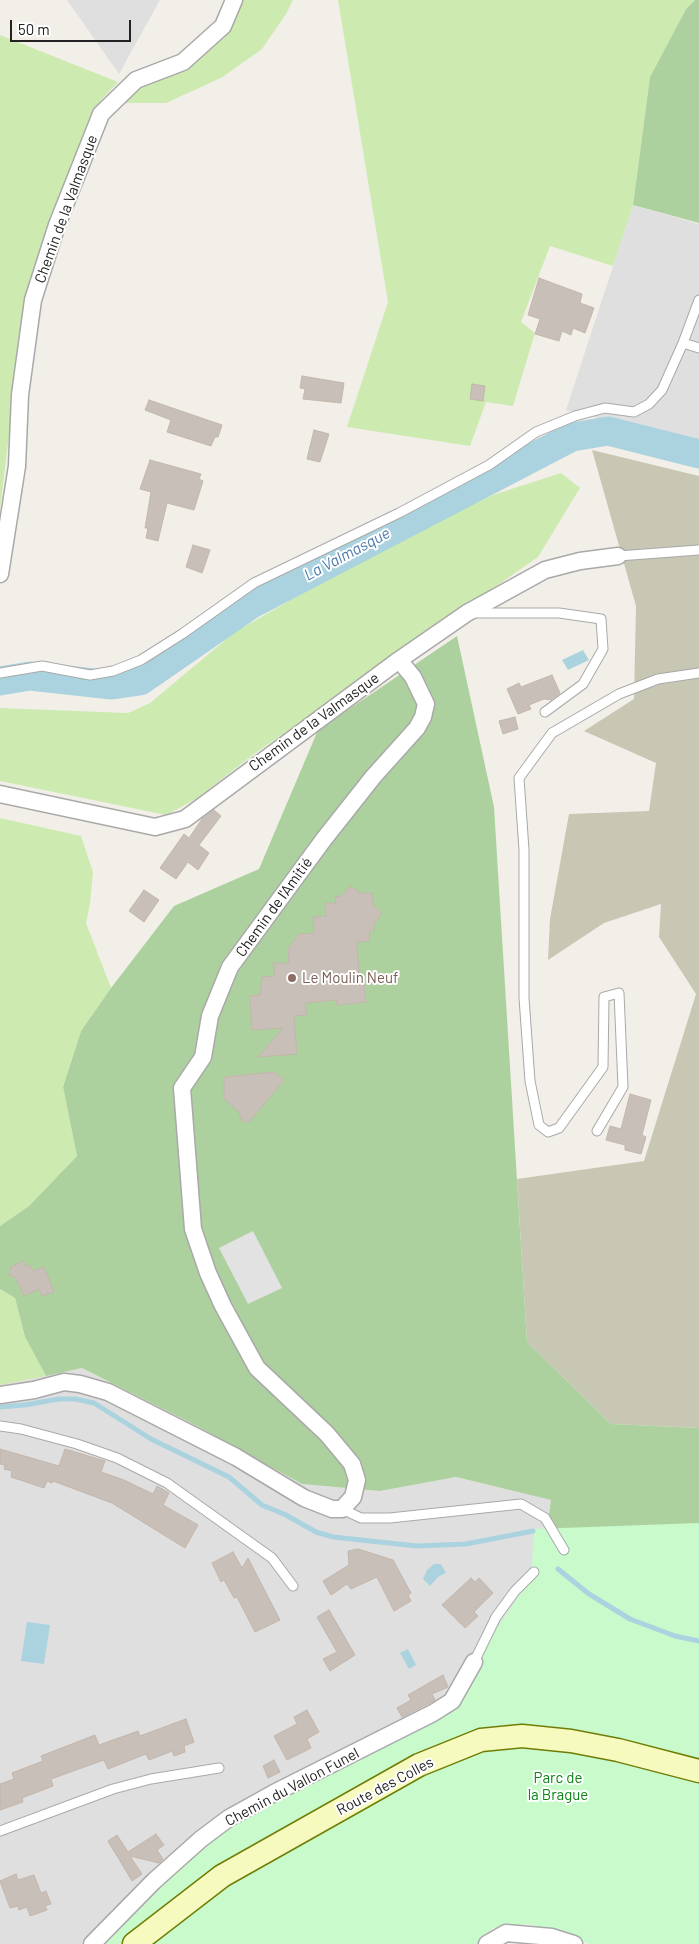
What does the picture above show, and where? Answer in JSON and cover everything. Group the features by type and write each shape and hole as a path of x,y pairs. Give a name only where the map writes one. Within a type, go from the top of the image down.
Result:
{"street":[{"name":"Chemin de la Valmasque","path":"0,574 16,466 20,395 33,300 57,225 101,114 136,80 183,62 222,26 234,0"},
{"name":"Chemin de la Valmasque","path":"0,794 154,827 185,818 399,660 467,613 545,570 580,561 618,556"},
{"name":"Chemin de l'Amitié","path":"342,1509 353,1497 357,1480 352,1464 327,1434 258,1368 223,1306 208,1274 194,1228 182,1088 202,1057 210,1016 230,967 324,839 373,777 417,728 423,717 426,704 413,677 399,660"},
{"path":"0,1396 64,1382 80,1384 108,1392 236,1457 304,1498 332,1509 342,1509"},
{"name":"Chemin du Vallon Funel","path":"92,1944 154,1881 201,1839 229,1818 274,1793 433,1713 452,1701 474,1662"},
{"name":"Route des Colles","path":"134,1944 222,1876 419,1765 481,1740 522,1736 571,1742 618,1750 699,1771"},
{"path":"487,1944 506,1933 552,1937 574,1944"}],"lane":[{"path":"0,673 42,666 90,675 113,671 142,660 254,583 400,513 489,465 536,432 575,416 605,408 634,412 649,404 662,390 683,343 699,300"},
{"path":"683,343 699,348"},
{"path":"618,556 699,550"},
{"path":"467,613 559,613 601,620 603,649 583,684 545,712"},
{"path":"597,1131 623,1087 618,993 604,997 603,1067 559,1128 548,1132 539,1125 530,1081 524,998 524,850 519,778 552,734 619,694 658,679 699,673"},
{"path":"0,1426 21,1429 77,1444 117,1458 166,1483 272,1558 293,1586"},
{"path":"342,1509 361,1518 390,1518 521,1504 545,1518 564,1550"},
{"path":"474,1662 496,1617 515,1591 534,1572"},
{"path":"0,1831 113,1789 151,1779 219,1768"}],"shaded area":[{"path":"67,0 160,0 119,74"},
{"path":"633,205 699,224 699,443 566,410"},
{"path":"592,450 699,476 699,1428 611,1424 527,1342 517,1179 644,1161 696,994 659,937 661,904 604,923 548,960 550,919 569,814 649,811 656,763 584,731 634,699 636,606"},
{"path":"253,1231 282,1288 248,1304 219,1248"},
{"path":"82,1368 193,1424 302,1484 380,1491 456,1477 551,1500 540,1576 459,1716 116,1944 0,1944 0,1385"}],"green space":[{"path":"240,0 293,0 286,14 262,49 221,78 166,103 116,103 141,87 181,70"},
{"path":"338,0 695,0 686,9 650,77 633,205 613,266 550,246 521,322 535,333 513,406 486,402 470,446 347,427 388,302"},
{"path":"695,0 699,0 699,223 633,205 650,77 686,9"},
{"path":"0,35 118,82 101,100 74,174 36,260 24,313 0,509"},
{"path":"561,473 580,488 538,557 254,754 196,799 166,815 0,781 0,708 128,713 150,703 235,632 315,586 405,537 493,495"},
{"path":"457,636 494,807 527,1342 611,1424 699,1428 699,1758 540,1576 551,1500 456,1477 380,1491 302,1484 193,1424 82,1368 46,1376 25,1337 15,1298 0,1289 0,1226 29,1206 77,1156 63,1087 81,1031 111,988 174,906 259,869 318,730"},
{"path":"0,818 81,836 93,872 86,923 111,988 81,1031 63,1087 77,1156 29,1206 0,1226"},
{"path":"0,1289 15,1298 25,1337 46,1376 0,1385"},
{"name":"Parc de la Brague","path":"699,1523 699,1944 590,1944 529,1924 493,1928 477,1944 88,1944 230,1818 446,1702 531,1578 534,1529"}],"water":[{"path":"583,650 589,660 568,670 562,660"},
{"path":"434,1564 441,1564 446,1573 438,1577 430,1586 423,1579 427,1570"},
{"path":"27,1622 50,1625 44,1664 21,1661"},
{"path":"408,1649 416,1665 409,1669 400,1653"}],"building":[{"path":"539,278 582,294 580,303 594,308 585,333 573,328 571,335 562,331 559,341 535,334 540,319 528,315"},
{"path":"302,376 344,383 341,403 303,399 305,389 300,388"},
{"path":"472,384 485,386 483,401 470,399"},
{"path":"149,400 222,425 218,437 215,437 211,446 167,432 171,420 145,410"},
{"path":"314,430 329,434 320,462 307,459"},
{"path":"150,460 201,474 199,479 203,481 194,510 167,503 158,541 146,538 148,528 145,528 151,492 140,489"},
{"path":"193,545 210,550 202,573 186,567"},
{"path":"552,675 560,693 551,700 544,699 529,705 531,709 518,714 507,689 519,683 521,687"},
{"path":"515,717 518,729 503,734 499,721"},
{"path":"214,810 221,816 199,845 209,853 198,870 188,862 176,879 160,868 184,834 189,838 202,819"},
{"name":"Le Moulin Neuf","path":"351,886 360,893 372,893 373,905 382,913 374,924 374,930 370,930 369,941 357,942 359,974 363,973 366,1002 337,1005 336,1000 305,1003 307,1015 294,1016 297,1054 258,1057 283,1028 252,1030 250,996 260,995 262,977 275,976 273,963 289,963 288,948 299,934 314,933 313,917 326,916 325,903 336,903 335,897 341,896"},
{"path":"144,890 159,900 144,922 129,911"},
{"path":"274,1072 284,1080 250,1121 243,1122 238,1111 224,1099 224,1077"},
{"path":"630,1094 651,1100 642,1135 646,1137 641,1154 625,1150 625,1145 606,1140 610,1126 621,1129"},
{"path":"23,1261 26,1266 30,1265 33,1271 44,1267 54,1292 42,1296 39,1289 24,1296 16,1278 9,1275 11,1267"},
{"path":"0,1449 59,1466 65,1449 105,1461 101,1472 124,1480 153,1494 157,1486 169,1493 163,1505 198,1525 185,1548 112,1503 53,1481 52,1483 47,1481 44,1488 11,1477 12,1471 4,1469 5,1465 0,1464"},
{"path":"358,1549 393,1560 411,1593 408,1595 411,1601 394,1611 377,1577 351,1589 347,1584 331,1595 323,1581 349,1565 348,1551"},
{"path":"233,1552 242,1568 248,1558 280,1620 255,1632 237,1597 234,1598 224,1580 221,1582 212,1563"},
{"path":"471,1578 475,1582 479,1578 493,1593 474,1612 478,1616 465,1628 442,1605"},
{"path":"329,1610 355,1655 330,1671 323,1659 337,1652 317,1617"},
{"path":"443,1675 448,1687 432,1694 435,1700 402,1717 397,1708 411,1700 408,1695"},
{"path":"307,1710 319,1732 307,1739 311,1748 287,1760 274,1736 297,1724 294,1717"},
{"path":"186,1719 194,1742 184,1746 185,1752 174,1756 172,1751 149,1760 146,1754 108,1769 104,1760 51,1779 53,1786 22,1798 23,1802 0,1810 0,1784 14,1779 12,1773 43,1761 41,1756 95,1735 99,1745 138,1731 140,1736"},
{"path":"274,1760 280,1772 268,1778 263,1766"},
{"path":"156,1834 164,1845 157,1850 163,1859 159,1863 130,1856 142,1874 132,1881 108,1841 117,1835 128,1852"},
{"path":"16,1874 18,1880 34,1875 41,1893 46,1891 51,1904 45,1906 47,1910 30,1916 27,1907 19,1910 18,1906 10,1908 0,1881"}],"waterway":[{"name":"La Valmasque","path":"0,681 30,676 112,685 140,681 250,605 572,437 608,431 699,454"},
{"path":"0,1407 59,1399 75,1399 94,1403 151,1439 229,1477 262,1505 286,1515 316,1532 333,1537 417,1546 466,1544 533,1531"},
{"path":"558,1569 589,1594 630,1619 675,1636 699,1641"}],"place":[{"name":"Le Moulin Neuf","path":"292,978"}]}
